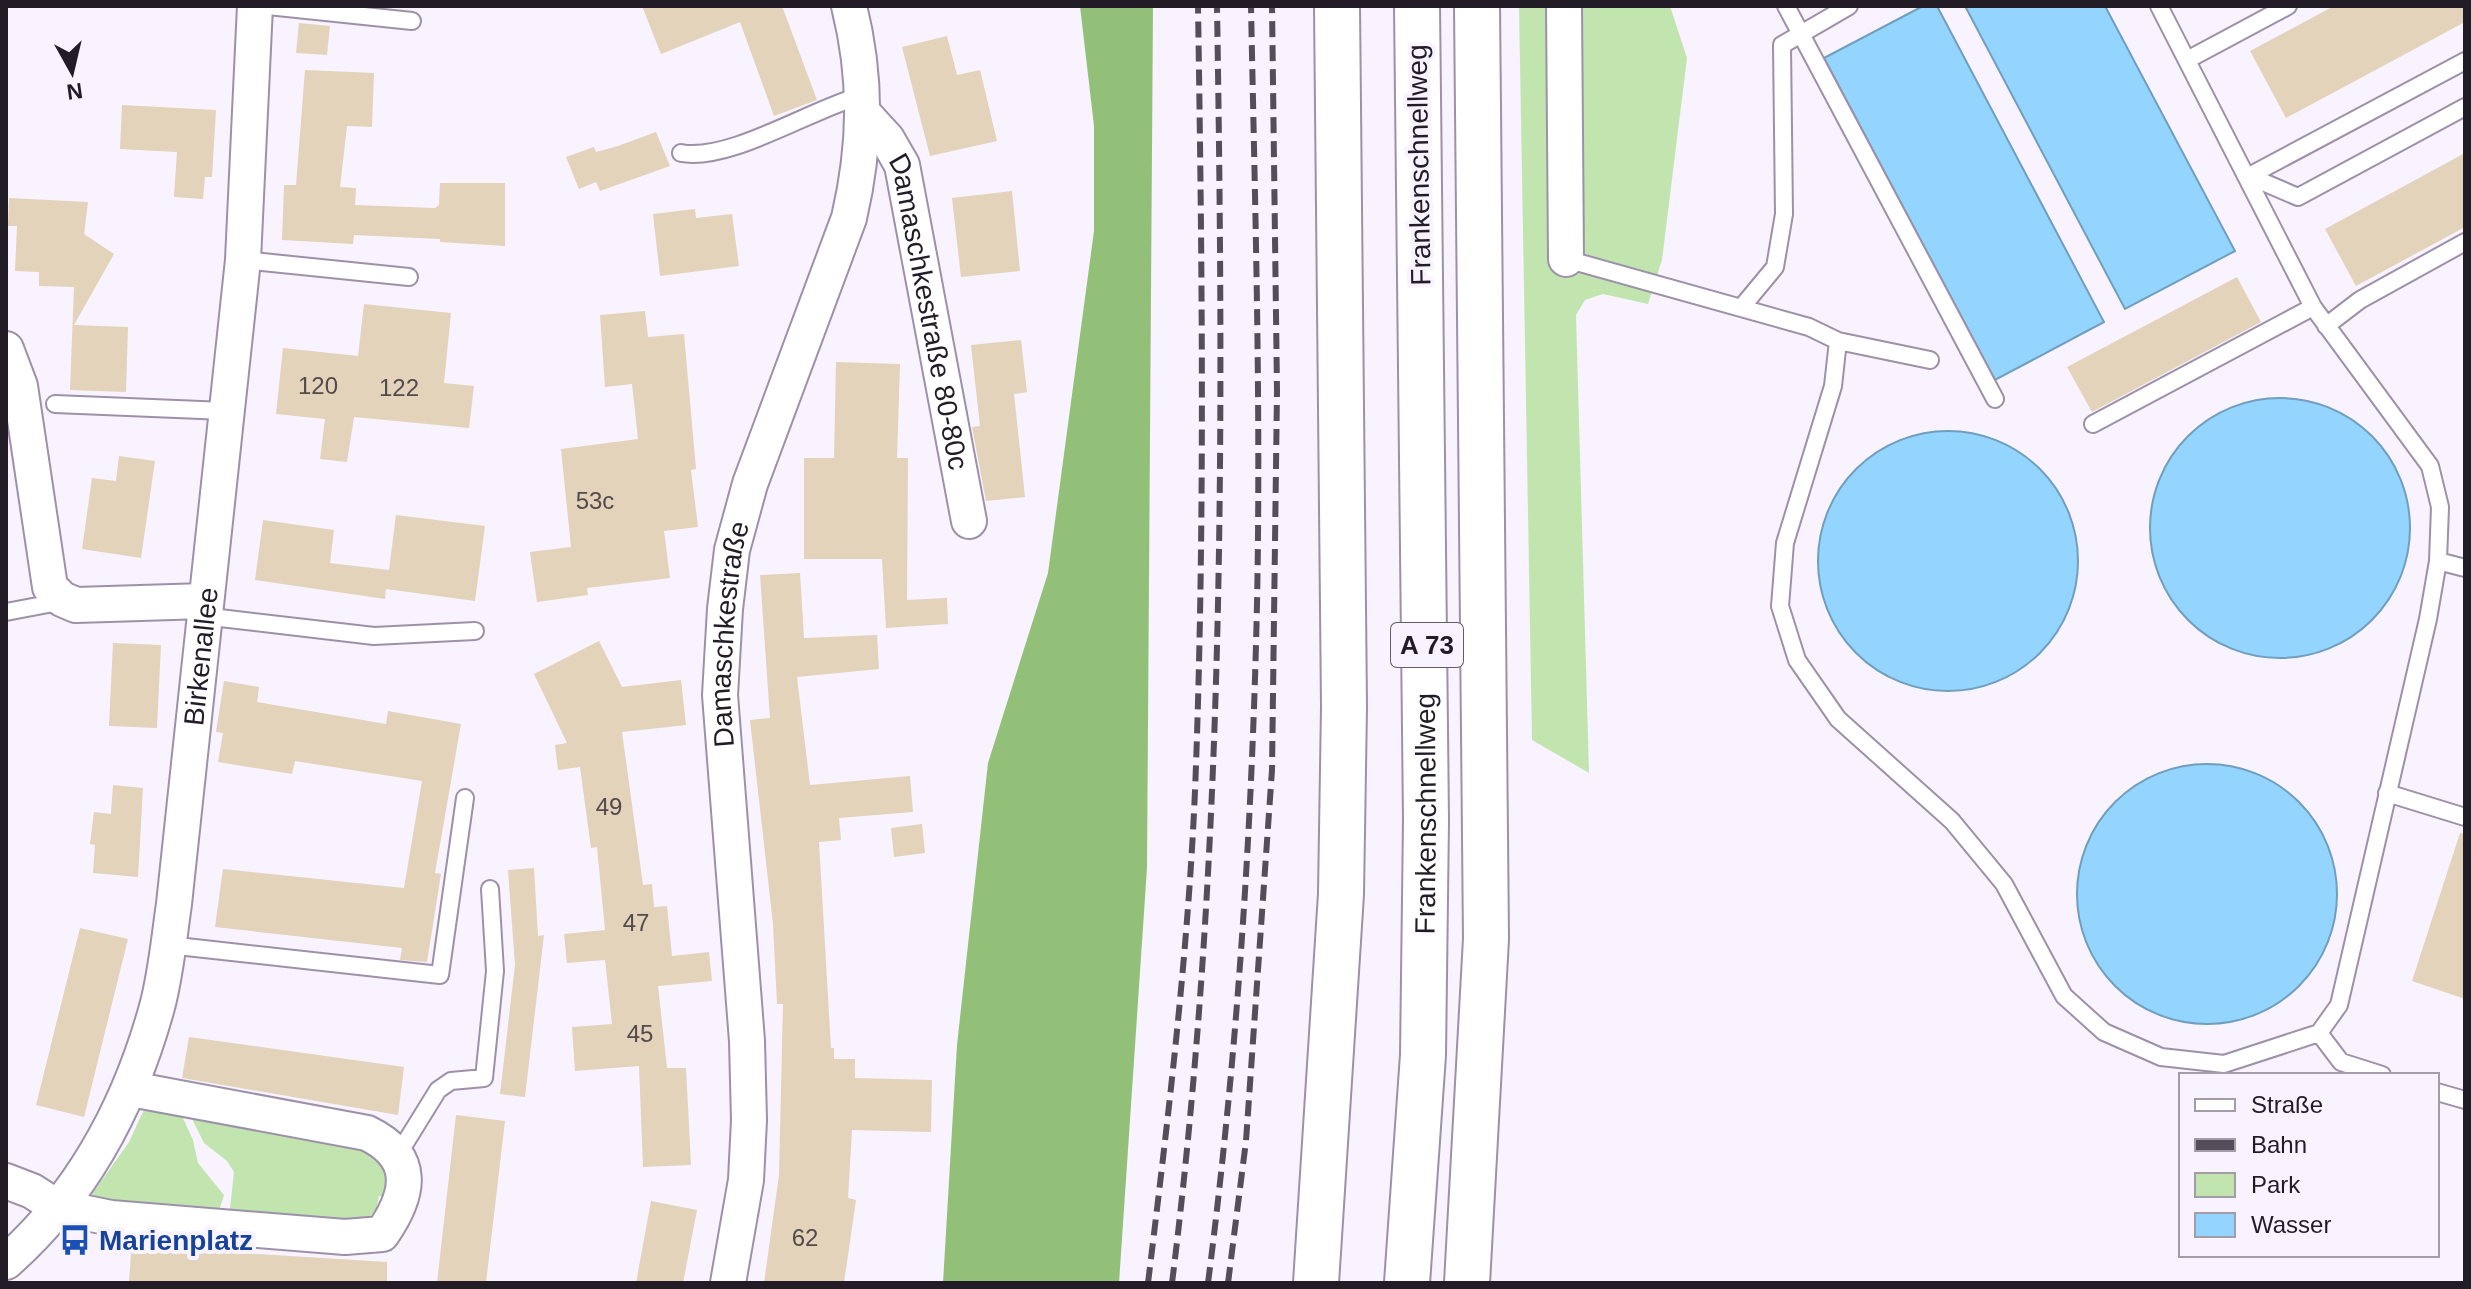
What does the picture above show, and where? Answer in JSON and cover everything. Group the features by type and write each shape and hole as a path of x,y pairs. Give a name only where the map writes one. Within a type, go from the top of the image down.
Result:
{"main road":[{"path":"1316,1283 1342,847 1344,707 1337,6"},
{"name":"Frankenschnellweg","path":"1407,1283 1423,1055 1426,805 1417,6"},
{"name":"Frankenschnellweg","path":"1467,1283 1486,939 1477,6"}],"street":[{"name":"Birkenallee","path":"6,1262 30,1241 98,1154 131,1089 158,1005 168,945 243,260 255,6"},
{"name":"Damaschkestraße","path":"728,1283 746,1180 749,1120 746,1026 720,695 725,609 732,550 750,484 849,218 860,173 864,105 858,41 849,6"},
{"path":"1564,6 1566,259"},
{"name":"Damaschkestraße 80-80c","path":"864,105 902,165 969,521"},
{"path":"6,349 20,386 50,587 76,605 204,608"},
{"path":"6,1181 32,1191 57,1207 143,1220 345,1237 382,1234 399,1210 403,1173 399,1153 389,1143 367,1133 131,1089"}],"lane":[{"path":"268,6 412,21"},
{"path":"1786,6 1995,399"},
{"path":"1741,308 1775,267 1784,214 1782,45 1849,6"},
{"path":"1838,341 1833,386 1785,543 1780,606 1797,660 1805,672 1838,719 1952,821 1987,863 2004,884 2064,996 2104,1032 2161,1057 2224,1064 2319,1033 2339,1005 2428,619 2438,561 2440,507 2430,466 2313,307 2249,176 2159,6"},
{"path":"2187,60 2288,6"},
{"path":"2249,176 2465,61"},
{"path":"681,153 701,156 732,147 833,103 864,105"},
{"path":"2249,176 2298,197 2465,107"},
{"path":"2326,326 2360,300 2465,242"},
{"path":"1566,259 1809,327 1838,341 1930,360"},
{"path":"243,260 409,277"},
{"path":"2093,424 2313,307"},
{"path":"55,404 225,411"},
{"path":"2438,561 2465,568"},
{"path":"6,612 66,600"},
{"path":"204,608 374,636 475,631"},
{"path":"2387,793 2465,817"},
{"path":"168,945 440,975 465,798"},
{"path":"399,1153 438,1090 451,1081 484,1078 495,971 490,889"},
{"path":"2319,1033 2341,1062 2376,1073"},
{"path":"2439,1093 2465,1100"}],"green space":[{"path":"1080,6 1153,6 1147,868 1119,1283 943,1283 957,1045 988,763 1048,573 1094,231 1094,126"},
{"path":"1519,6 1670,6 1687,58 1662,260 1648,304 1603,294 1585,300 1576,315 1589,773 1532,740"},
{"path":"146,1105 178,1107 193,1140 198,1163 224,1195 217,1217 98,1204 92,1194 129,1142"},
{"path":"187,1109 319,1132 366,1147 378,1156 384,1166 386,1197 379,1196 377,1206 381,1207 362,1222 229,1218 234,1172 227,1161 204,1143"}],"water":[{"path":"1923,6 1937,6 2104,322 1995,380 1824,58"},
{"path":"1965,6 2105,6 2235,251 2125,309"},
{"path":"2267,398 2293,398 2318,403 2341,413 2363,427 2381,445 2405,490 2410,528 2405,566 2395,589 2381,611 2363,629 2318,653 2293,658 2267,658 2242,653 2219,643 2197,629 2179,611 2155,566 2150,541 2150,515 2155,490 2165,467 2179,445 2197,427 2242,403"},
{"path":"1935,431 1961,431 1986,436 2009,446 2031,460 2049,478 2073,523 2078,561 2073,599 2063,622 2049,644 2031,662 1986,686 1961,691 1935,691 1910,686 1887,676 1865,662 1847,644 1823,599 1818,574 1818,548 1823,523 1833,500 1847,478 1865,460 1910,436"},
{"path":"2194,764 2220,764 2245,769 2268,779 2290,793 2308,811 2332,856 2337,894 2332,932 2322,955 2308,977 2290,995 2245,1019 2220,1024 2194,1024 2169,1019 2146,1009 2124,995 2106,977 2082,932 2077,907 2077,881 2082,856 2092,833 2106,811 2124,793 2169,769"}],"building":[{"path":"642,6 782,6 817,100 774,116 740,22 661,54"},
{"path":"2334,6 2465,6 2465,22 2286,118 2250,51"},
{"path":"299,23 330,26 327,55 296,53"},
{"path":"947,36 957,75 980,70 997,141 930,156 902,47"},
{"path":"305,70 374,73 372,127 347,126 340,187 356,188 355,205 435,208 439,205 440,183 505,183 505,246 354,235 353,244 282,240 284,185 296,185"},
{"path":"122,105 216,110 212,177 205,177 203,199 174,197 177,152 120,149"},
{"path":"656,132 670,166 600,191 596,182 579,189 566,157 594,147 596,152 618,146"},
{"path":"2465,153 2465,227 2356,286 2325,229"},
{"path":"1012,191 1020,271 961,277 952,198"},
{"path":"9,198 88,202 84,234 114,254 74,325 128,327 126,392 70,390 74,287 39,286 39,272 15,271 17,226 8,226"},
{"path":"695,209 696,218 732,214 739,266 660,276 653,214"},
{"path":"2237,277 2261,322 2092,412 2067,367"},
{"path":"364,304 451,313 444,383 474,386 469,428 354,417 347,462 320,459 325,419 276,414 283,348 358,356"},
{"path":"645,311 648,337 684,334 696,469 691,470 698,527 664,531 670,578 587,588 588,595 537,602 530,552 571,547 561,449 638,439 632,384 605,387 600,315"},
{"path":"1021,340 1027,392 1014,394 1025,497 986,501 972,427 980,426 971,345"},
{"path":"836,362 900,364 897,458 908,458 907,600 947,598 948,624 886,628 882,559 804,559 804,458 834,458"},
{"path":"119,456 155,461 141,558 82,549 92,478 116,481"},
{"path":"396,515 485,526 475,601 386,589 385,599 255,580 263,520 334,530 330,563 389,570"},
{"path":"800,573 804,638 877,635 879,669 797,677 810,785 910,776 913,812 839,818 841,840 819,842 831,1048 834,1048 834,1059 855,1059 855,1078 932,1080 931,1132 852,1130 848,1198 856,1200 844,1283 764,1283 779,1175 783,1004 777,1004 773,924 750,720 770,718 760,575"},
{"path":"599,641 622,687 681,680 686,725 622,732 643,885 652,884 654,907 667,906 672,956 709,952 712,981 658,986 667,1068 686,1068 691,1165 643,1167 639,1066 575,1071 572,1027 612,1024 605,960 567,963 564,934 605,930 597,847 591,848 580,767 558,770 555,745 567,743 534,674"},
{"path":"113,643 161,645 157,728 109,726"},
{"path":"224,681 259,687 257,702 386,724 388,711 461,724 435,873 441,874 427,962 400,960 402,948 215,927 223,869 404,888 422,781 295,761 292,774 218,762 223,733 216,732"},
{"path":"113,785 143,788 138,877 93,873 95,845 90,844 94,812 111,814"},
{"path":"922,824 925,853 894,857 891,828"},
{"path":"2460,833 2465,834 2465,999 2412,981"},
{"path":"534,868 538,936 544,935 525,1097 500,1094 515,965 508,870"},
{"path":"80,928 128,939 84,1117 36,1105"},
{"path":"189,1037 404,1067 398,1115 182,1078"},
{"path":"456,1115 505,1121 486,1283 437,1283"},
{"path":"651,1201 697,1210 683,1283 636,1283"},
{"path":"132,1240 211,1246 210,1251 387,1262 387,1283 129,1281"}],"railway":[{"path":"1148,1283 1184,960 1196,765 1202,480 1198,6"},
{"path":"1172,1283 1202,965 1217,646 1220,486 1217,6"},
{"path":"1208,1283 1235,1029 1255,689 1258,380 1251,6"},
{"path":"1228,1283 1246,1141 1272,770 1277,391 1272,6"}],"place":[{"name":"Marienplatz","path":"75,1240"}]}
